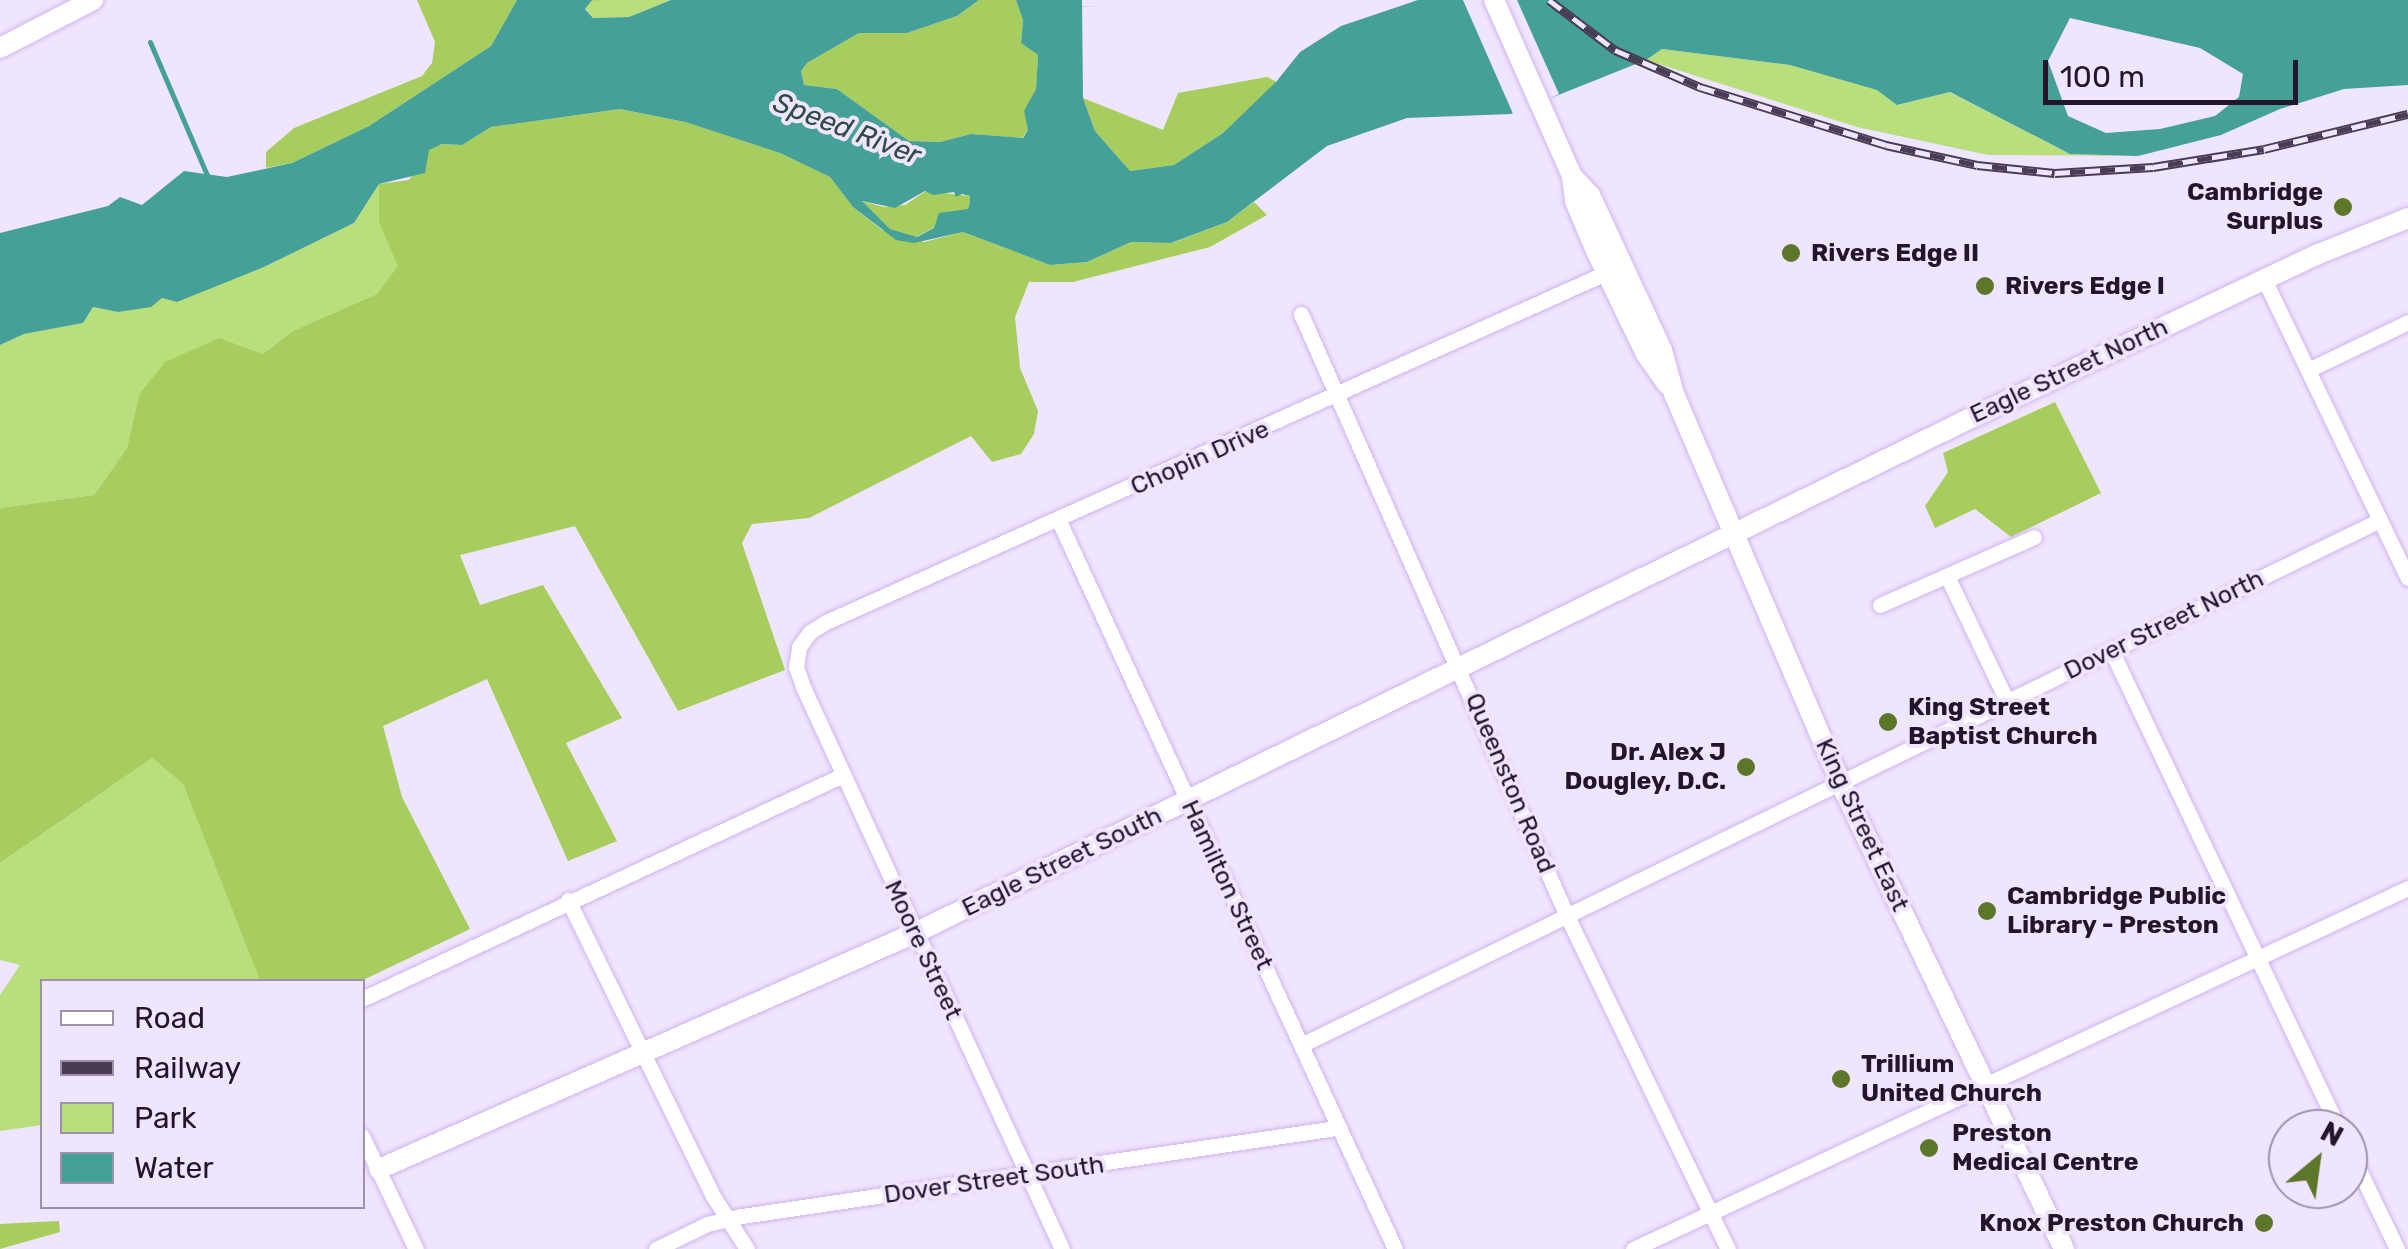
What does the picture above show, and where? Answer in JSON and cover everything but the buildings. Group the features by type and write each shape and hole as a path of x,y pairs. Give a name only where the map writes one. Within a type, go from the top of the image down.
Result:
{"main road":[{"path":"0,48 92,0"},
{"name":"King Street East","path":"1494,0 1572,176 1575,201 1606,273 1646,354 1674,394"},
{"name":"King Street East","path":"1572,176 1590,195 1654,333 1674,394 1840,782 2064,1249"},
{"name":"Eagle Street North","path":"1735,535 2264,279 2408,218"},
{"name":"Eagle Street South","path":"379,1169 914,933 1735,535"}],"street":[{"name":"Chopin Drive","path":"799,647 810,632 826,622 1059,522 1606,273"},
{"path":"2264,279 2380,520 2401,544 2408,578"},
{"name":"Queenston Road","path":"1302,314 1566,914 1728,1249"},
{"path":"2308,370 2408,322"},
{"name":"Dover Street North","path":"1840,782 2380,520"},
{"name":"Hamilton Street","path":"1059,522 1395,1249"},
{"path":"1880,605 2034,537"},
{"path":"1946,576 2007,701"},
{"name":"Moore Street","path":"799,647 796,667 843,775 1062,1249"},
{"path":"2111,650 2330,1109"},
{"path":"365,998 843,775"},
{"path":"1300,1045 1840,782"},
{"path":"1634,1249 2408,888"},
{"path":"568,900 642,1052 747,1249"},
{"name":"Dover Street South","path":"656,1249 728,1219 1336,1128"},
{"path":"365,1142 416,1249"},
{"path":"2368,1189 2397,1249"}],"green space":[{"path":"417,0 517,0 491,46 369,126 292,163 266,168 266,152 294,128 422,76 432,63 435,42"},
{"path":"592,0 671,0 629,17 593,18 585,8"},
{"path":"979,0 1016,0 1023,20 1021,43 1038,55 1036,89 1025,111 1028,130 1022,138 971,134 940,142 909,141 837,89 804,85 801,71 807,63 859,33 907,33 957,16"},
{"path":"1662,49 1790,65 1878,90 1898,105 1949,92 2070,154 2138,156 1988,155 1857,127 1646,60"},
{"path":"1267,77 1277,82 1223,133 1174,165 1130,171 1095,131 1083,98 1163,130 1178,93"},
{"path":"620,109 685,122 780,153 830,177 853,207 882,230 924,242 963,232 1050,265 1087,262 1131,242 1172,243 1227,222 1254,202 1267,215 1210,247 1073,282 1029,282 1015,317 1020,368 1038,411 1034,434 1021,454 992,462 971,436 809,518 752,524 742,543 785,670 678,711 575,526 460,555 480,605 543,585 622,718 566,743 617,841 568,861 487,679 383,726 402,797 470,929 365,979 259,979 183,784 152,758 0,863 0,508 94,495 127,448 139,395 165,362 220,338 263,354 293,331 377,294 398,266 379,222 379,184 409,180 429,149 442,144 462,145 491,127"},
{"path":"379,184 379,222 399,266 377,294 293,331 263,354 220,338 139,395 127,448 94,495 0,508 0,345 24,334 83,323 93,307 118,312 162,298 177,301 264,267 354,223"},
{"path":"926,191 970,196 968,210 916,237 890,229 861,201 884,207 905,205"},
{"path":"2055,402 2101,493 2011,537 1975,509 1935,528 1925,506 1948,472 1943,453"},
{"path":"152,758 183,784 259,979 40,979 40,1125 0,1131 0,995 20,965 0,960 0,863"},
{"path":"59,1221 60,1232 0,1249 0,1224"}],"water":[{"name":"Speed River","path":"517,0 592,0 585,9 593,18 629,17 671,0 979,0 957,16 907,33 859,33 807,63 801,71 804,85 837,89 909,141 940,142 971,134 1023,138 1028,130 1024,111 1036,89 1038,55 1021,43 1023,20 1016,0 1082,0 1083,98 1095,131 1130,171 1174,165 1223,133 1276,82 1300,52 1341,26 1418,0 2408,0 2408,85 2344,89 2280,109 2221,135 2138,156 2070,154 1950,92 1897,105 1877,90 1790,65 1662,49 1646,60 1511,114 1407,118 1327,146 1227,222 1171,243 1131,242 1087,262 1050,265 963,232 914,243 896,240 853,207 830,177 780,153 685,122 620,109 491,127 462,145 442,144 429,150 425,173 379,184 354,223 264,267 177,302 162,298 151,307 118,312 93,307 83,323 24,334 0,345 0,233 108,206 120,197 142,205 184,171 227,177 292,163 369,126 491,46","holes":["2070,18 2200,48 2243,74 2239,97 2215,116 2160,129 2106,133 2068,116 2048,61","925,191 933,195 954,192 956,197 970,196 968,209 939,213 934,228 917,237 890,229 862,201 895,208"]}],"pier":[{"path":"1463,0 1517,0 1559,94 1514,116"}],"waterway":[{"path":"150,42 208,177"}],"railway":[{"path":"1549,0 1615,50 1700,87 1886,145 1977,165 2055,173 2153,167 2264,149 2408,114"}],"place":[{"name":"Cambridge Surplus","path":"2343,207"},
{"name":"Rivers Edge II","path":"1791,253"},
{"name":"Rivers Edge I","path":"1985,286"},
{"name":"King Street Baptist Church","path":"1888,722"},
{"name":"Dr. Alex J Dougley, D.C.","path":"1746,767"},
{"name":"Cambridge Public Library - Preston","path":"1987,911"},
{"name":"Trillium United Church","path":"1841,1079"},
{"name":"Preston Medical Centre","path":"1929,1148"},
{"name":"Knox Preston Church","path":"2264,1223"}]}
